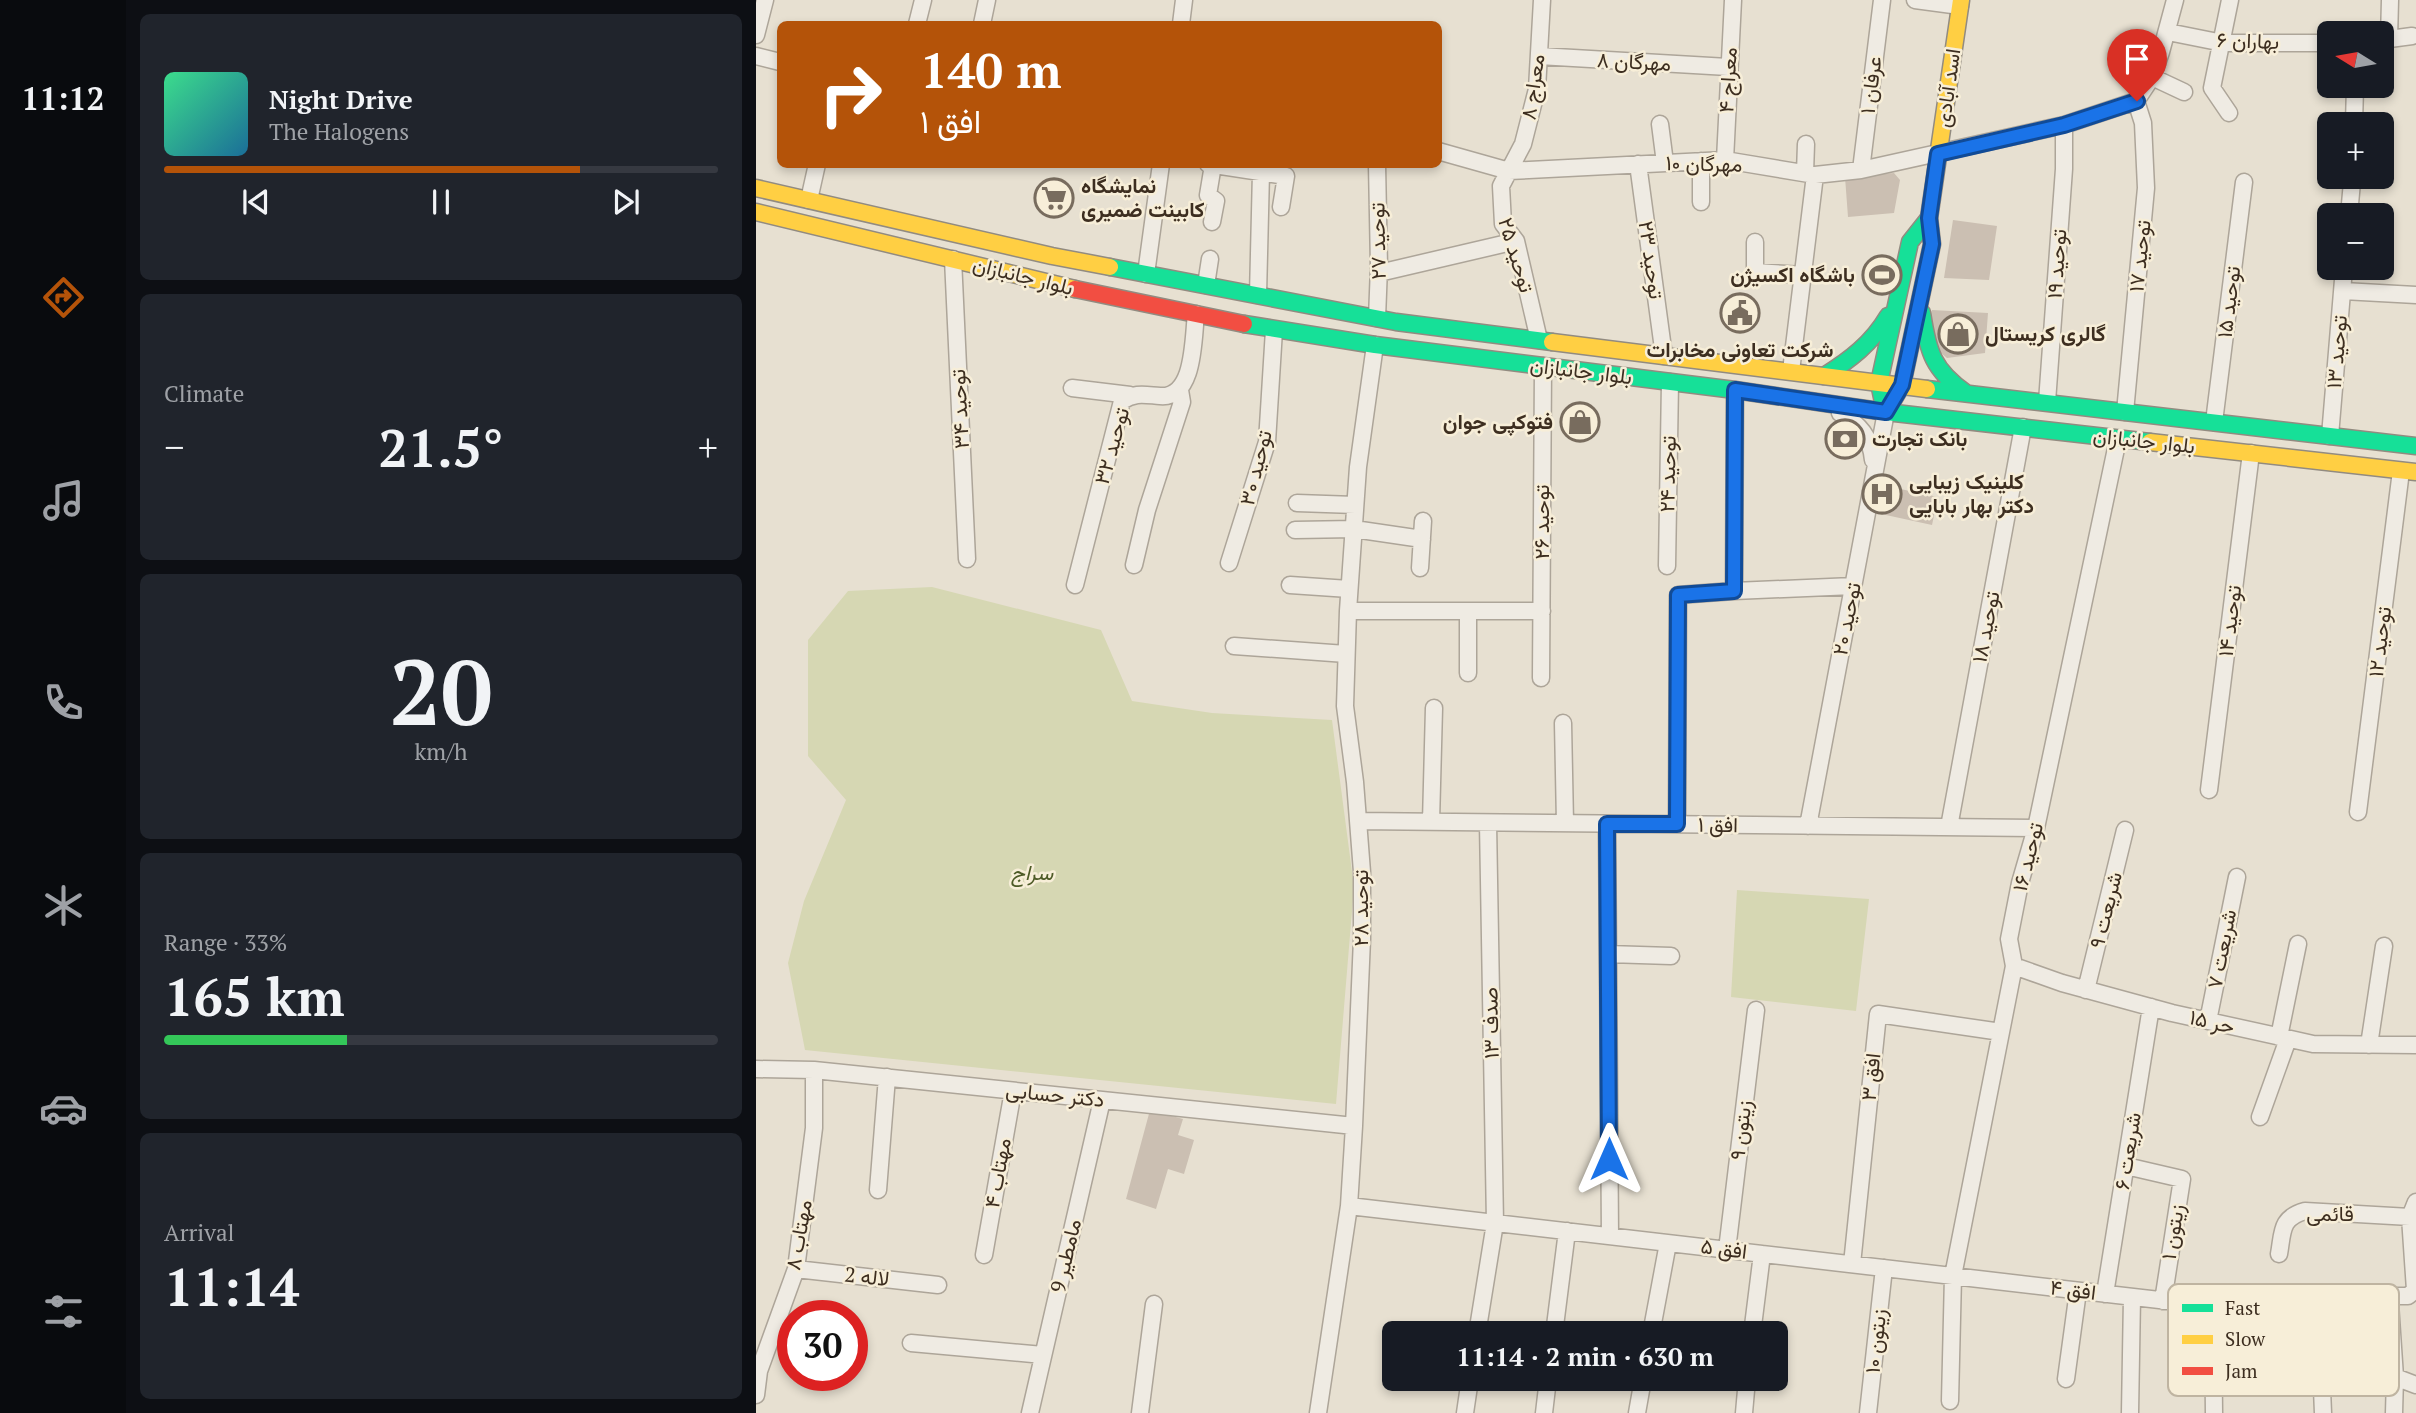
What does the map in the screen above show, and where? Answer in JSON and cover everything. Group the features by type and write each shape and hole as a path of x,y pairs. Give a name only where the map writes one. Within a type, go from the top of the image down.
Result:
{"main road":[{"name":"اسد آبادی","path":"1886,412 1902,385 1932,244 1929,218 1961,3"},
{"name":"بلوار جانبازان","path":"756,188 1052,256 1377,318 1880,383 2416,446"},
{"name":"بلوار جانبازان","path":"756,212 1066,287 1274,330 1886,412 2409,472"},
{"name":"اسد آبادی","path":"1880,383 1910,242 1929,218"},
{"path":"1824,376 1852,359 1868,345 1879,332 1898,296"},
{"path":"1920,300 1926,341 1934,365 1946,380 1966,393"},
{"path":"1880,383 1886,412"}],"street":[{"path":"756,35 765,0"},
{"path":"918,21 923,0"},
{"path":"983,21 987,0"},
{"path":"1181,21 1184,0"},
{"name":"معراج ۸","path":"1509,171 1524,144 1537,89 1542,0"},
{"name":"معراج ۴","path":"1725,160 1732,0"},
{"name":"عرفان ۱","path":"1861,170 1882,0"},
{"path":"1915,0 1961,3"},
{"path":"2137,101 2152,77 2168,32 2175,0"},
{"path":"2229,113 2212,88 2230,0"},
{"path":"2387,21 2390,0"},
{"name":"بهاران ۶","path":"2168,32 2223,43 2317,43"},
{"path":"2394,38 2412,36"},
{"path":"756,56 777,61"},
{"name":"مهرگان ۸","path":"1539,57 1728,68"},
{"path":"2152,77 2184,92"},
{"name":"مهرگان ۱۰","path":"1442,152 1509,171 1725,160 1810,174 1861,170 1938,154 2064,125 2137,101"},
{"name":"توحید ۱۷","path":"2125,412 2146,188 2143,123 2137,101"},
{"path":"1660,124 1665,163"},
{"name":"توحید ۱۹","path":"2047,402 2064,169 2064,125"},
{"path":"1791,371 1810,174 1806,144"},
{"path":"1701,161 1701,202"},
{"name":"توحید ۲۳","path":"1638,164 1664,356"},
{"path":"809,200 816,168"},
{"path":"1146,274 1160,168"},
{"path":"1211,168 1208,195 1216,201 1212,222"},
{"name":"توحید ۲۷","path":"1377,168 1377,318"},
{"path":"1258,295 1261,169 1286,176 1280,207"},
{"name":"توحید ۲۵","path":"1509,171 1501,186 1503,224 1516,241 1539,340"},
{"name":"توحید ۱۵","path":"2214,422 2244,182"},
{"path":"1379,273 1516,241"},
{"path":"1755,242 1755,272 1802,275"},
{"name":"توحید ۳۴","path":"953,259 967,558"},
{"path":"1206,285 1210,259"},
{"name":"توحید ۱۳","path":"2330,436 2343,280"},
{"path":"2343,290 2416,295"},
{"path":"1134,565 1147,510 1182,402 1180,390 1189,375 1196,314"},
{"name":"توحید ۳۰","path":"1229,563 1267,442 1274,330"},
{"name":"توحید ۲۸","path":"1318,1413 1349,1206 1354,1126 1362,939 1362,872 1345,706 1346,654 1358,467 1375,345"},
{"name":"توحید ۲۶","path":"1541,678 1543,366"},
{"name":"توحید ۲۴","path":"1667,566 1670,382"},
{"path":"1072,388 1130,395"},
{"name":"توحید ۳۲","path":"1075,585 1122,401 1130,395 1164,397 1180,390"},
{"path":"1734,591 1735,390"},
{"path":"1823,403 1858,424 1870,442 1875,471"},
{"name":"توحید ۲۰","path":"1808,825 1886,412"},
{"name":"توحید ۱۸","path":"1949,827 2023,428"},
{"name":"توحید ۱۶","path":"1950,1401 1953,1276 2014,966 2009,939 2020,883 2036,828 2118,439"},
{"name":"توحید ۱۴","path":"2209,790 2250,453"},
{"name":"توحید ۱۲","path":"2358,812 2409,472"},
{"path":"1297,503 1355,505"},
{"path":"1420,568 1423,521"},
{"path":"1294,530 1354,529 1422,539"},
{"path":"1290,585 1349,589"},
{"path":"1677,824 1678,595 1853,586"},
{"path":"1348,611 1542,611"},
{"path":"1468,612 1468,673"},
{"path":"1234,646 1346,654"},
{"path":"1431,822 1434,708"},
{"path":"1563,723 1565,823"},
{"name":"افق ۱","path":"1358,821 2036,828"},
{"name":"صدف ۱۳","path":"1479,1321 1495,1223 1488,823"},
{"path":"1607,824 1609,1236"},
{"name":"شریعت ۹","path":"2086,990 2125,830"},
{"name":"شریعت ۷","path":"2208,1021 2237,877"},
{"path":"2260,1117 2284,1038 2298,944"},
{"path":"2369,1045 2384,946"},
{"path":"1608,954 1671,956"},
{"name":"حر ۱۵","path":"2014,966 2086,990 2151,1007 2313,1044 2416,1045"},
{"name":"شریعت ۶","path":"2105,1294 2151,1007"},
{"name":"زیتون ۹","path":"1727,1250 1756,1010"},
{"name":"افق ۳","path":"1852,1264 1878,1014 2001,1032"},
{"name":"دکتر حسابی","path":"756,1069 814,1070 1354,1126"},
{"name":"مهتاب ۸","path":"756,1395 758,1371 796,1269 814,1128 814,1070"},
{"path":"878,1190 887,1077"},
{"name":"مهتاب ۴","path":"984,1255 1013,1091"},
{"name":"مامطیر 9","path":"1030,1413 1102,1100"},
{"name":"زیتون ۱","path":"2126,1166 2182,1179 2163,1301"},
{"path":"1349,1206 1495,1223"},
{"path":"2399,1296 2408,1296 2415,1290 2413,1209"},
{"name":"قائمی","path":"2279,1254 2285,1223 2291,1215 2305,1211 2413,1209"},
{"name":"افق ۵","path":"1495,1223 1953,1276"},
{"path":"1556,1321 1567,1231"},
{"path":"1653,1321 1668,1243"},
{"path":"1754,1321 1762,1254"},
{"name":"زیتون ۱۰","path":"1868,1413 1884,1268"},
{"name":"لاله 2","path":"796,1269 938,1285"},
{"name":"افق ۴","path":"1953,1276 2168,1302"},
{"path":"2066,1379 2078,1291"},
{"path":"2130,1413 2132,1297"},
{"path":"1140,1413 1154,1304"},
{"path":"911,1343 1043,1355"},
{"path":"2399,1379 2416,1385"},
{"path":"1465,1413 1468,1391"},
{"path":"1544,1413 1547,1391"},
{"path":"1637,1413 1641,1391"},
{"path":"1744,1405 1757,1413"}],"green space":[{"name":"سراج","path":"932,587 1101,630 1132,701 1212,713 1332,720 1354,887 1336,1104 805,1050 788,963 804,901 846,800 808,756 808,640 848,591"},
{"path":"1737,890 1869,899 1856,1011 1731,997"}],"building":[{"path":"1894,173 1900,180 1894,213 1848,217 1845,177"},
{"path":"1953,220 1997,226 1989,280 1944,278"},
{"name":"گالری کریستال","path":"1932,310 1988,313 1985,353 1947,358 1926,341"},
{"path":"1877,484 1938,497 1932,525 1872,512"},
{"path":"1150,1110 1183,1119 1178,1135 1194,1140 1184,1174 1168,1169 1156,1209 1126,1199"}],"traffic: fast":[{"path":"1883,402 1879,383 1910,242 1929,218"},
{"path":"1110,267 1396,322 1552,342"},
{"path":"1922,313 1934,359 1946,376 1966,393"},
{"path":"1824,376 1860,350 1888,316"},
{"path":"1244,324 1375,345 1735,390 1886,412 2150,442"},
{"path":"1927,389 2416,446"}],"traffic: slow":[{"path":"1892,402 1902,385 1932,244 1929,218 1961,0"},
{"path":"756,188 1110,267"},
{"path":"756,212 1075,289"},
{"path":"1552,342 1927,389"},
{"path":"2150,442 2416,472"}],"traffic: jam":[{"path":"1075,289 1244,324"}],"place":[{"name":"نمایشگاه کابینت ضمیری","path":"1054,198"},
{"name":"باشگاه اکسیژن","path":"1882,275"},
{"name":"شرکت تعاونی مخابرات","path":"1740,313"},
{"name":"گالری کریستال","path":"1958,334"},
{"name":"فتوکپی جوان","path":"1580,422"},
{"name":"بانک تجارت","path":"1845,439"},
{"name":"کلینیک زیبایی دکتر بهار بابایی","path":"1882,494"}],"route":[{"path":"1609,1159 1607,824 1677,824 1678,595 1734,591 1735,390 1886,412 1902,385 1932,244 1929,218 1938,154 2064,125 2137,101"}]}
